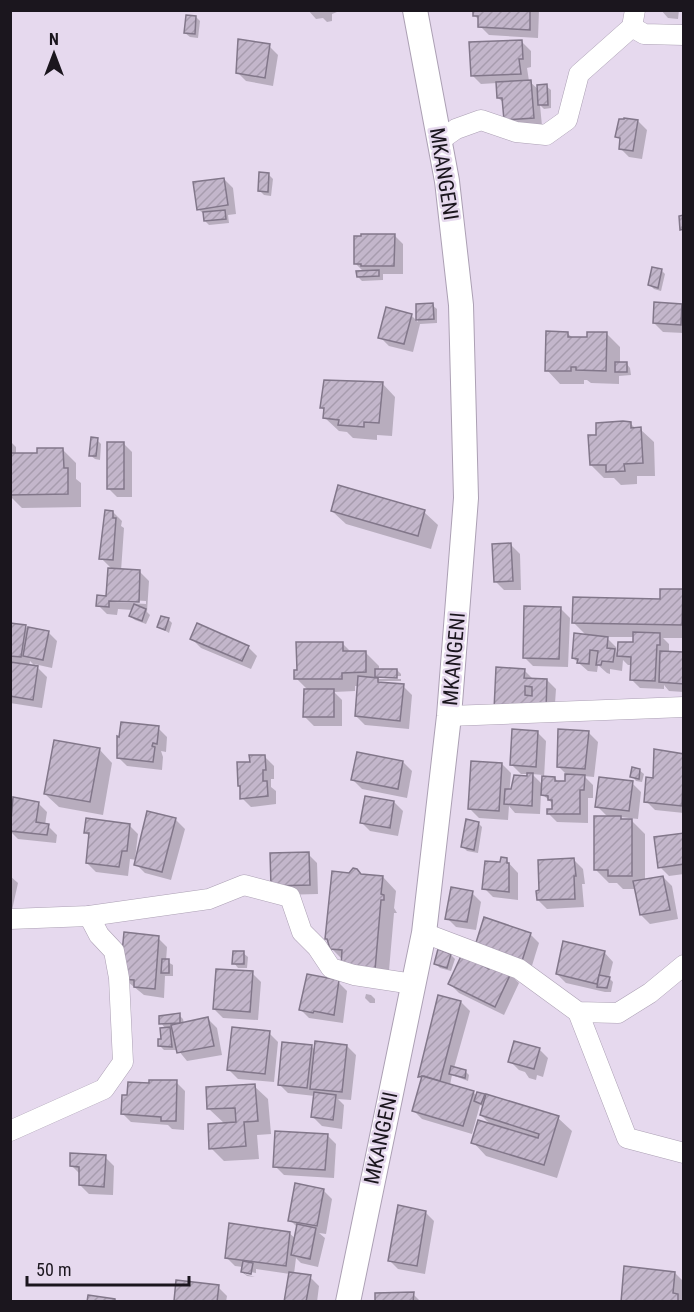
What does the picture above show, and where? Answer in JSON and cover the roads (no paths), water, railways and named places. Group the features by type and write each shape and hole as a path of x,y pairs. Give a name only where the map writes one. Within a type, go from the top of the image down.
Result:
{"street":[{"name":"MKANGENI","path":"348,1302 424,933 449,716 462,557 466,476 461,305 447,181 415,10"},
{"path":"440,141 456,129 481,120 516,132 546,135 567,120 579,74 633,19 644,34 684,34"},
{"path":"449,716 684,707"},
{"path":"10,920 89,916 209,898 244,885 290,897 302,932 317,947 331,968 354,975 413,984"},
{"path":"10,1131 104,1089 123,1062 119,978 114,951 99,935 89,916"},
{"path":"424,933 519,969 578,1012 627,1138 684,1153"},
{"path":"578,1012 618,1013 650,993 684,965"}]}
